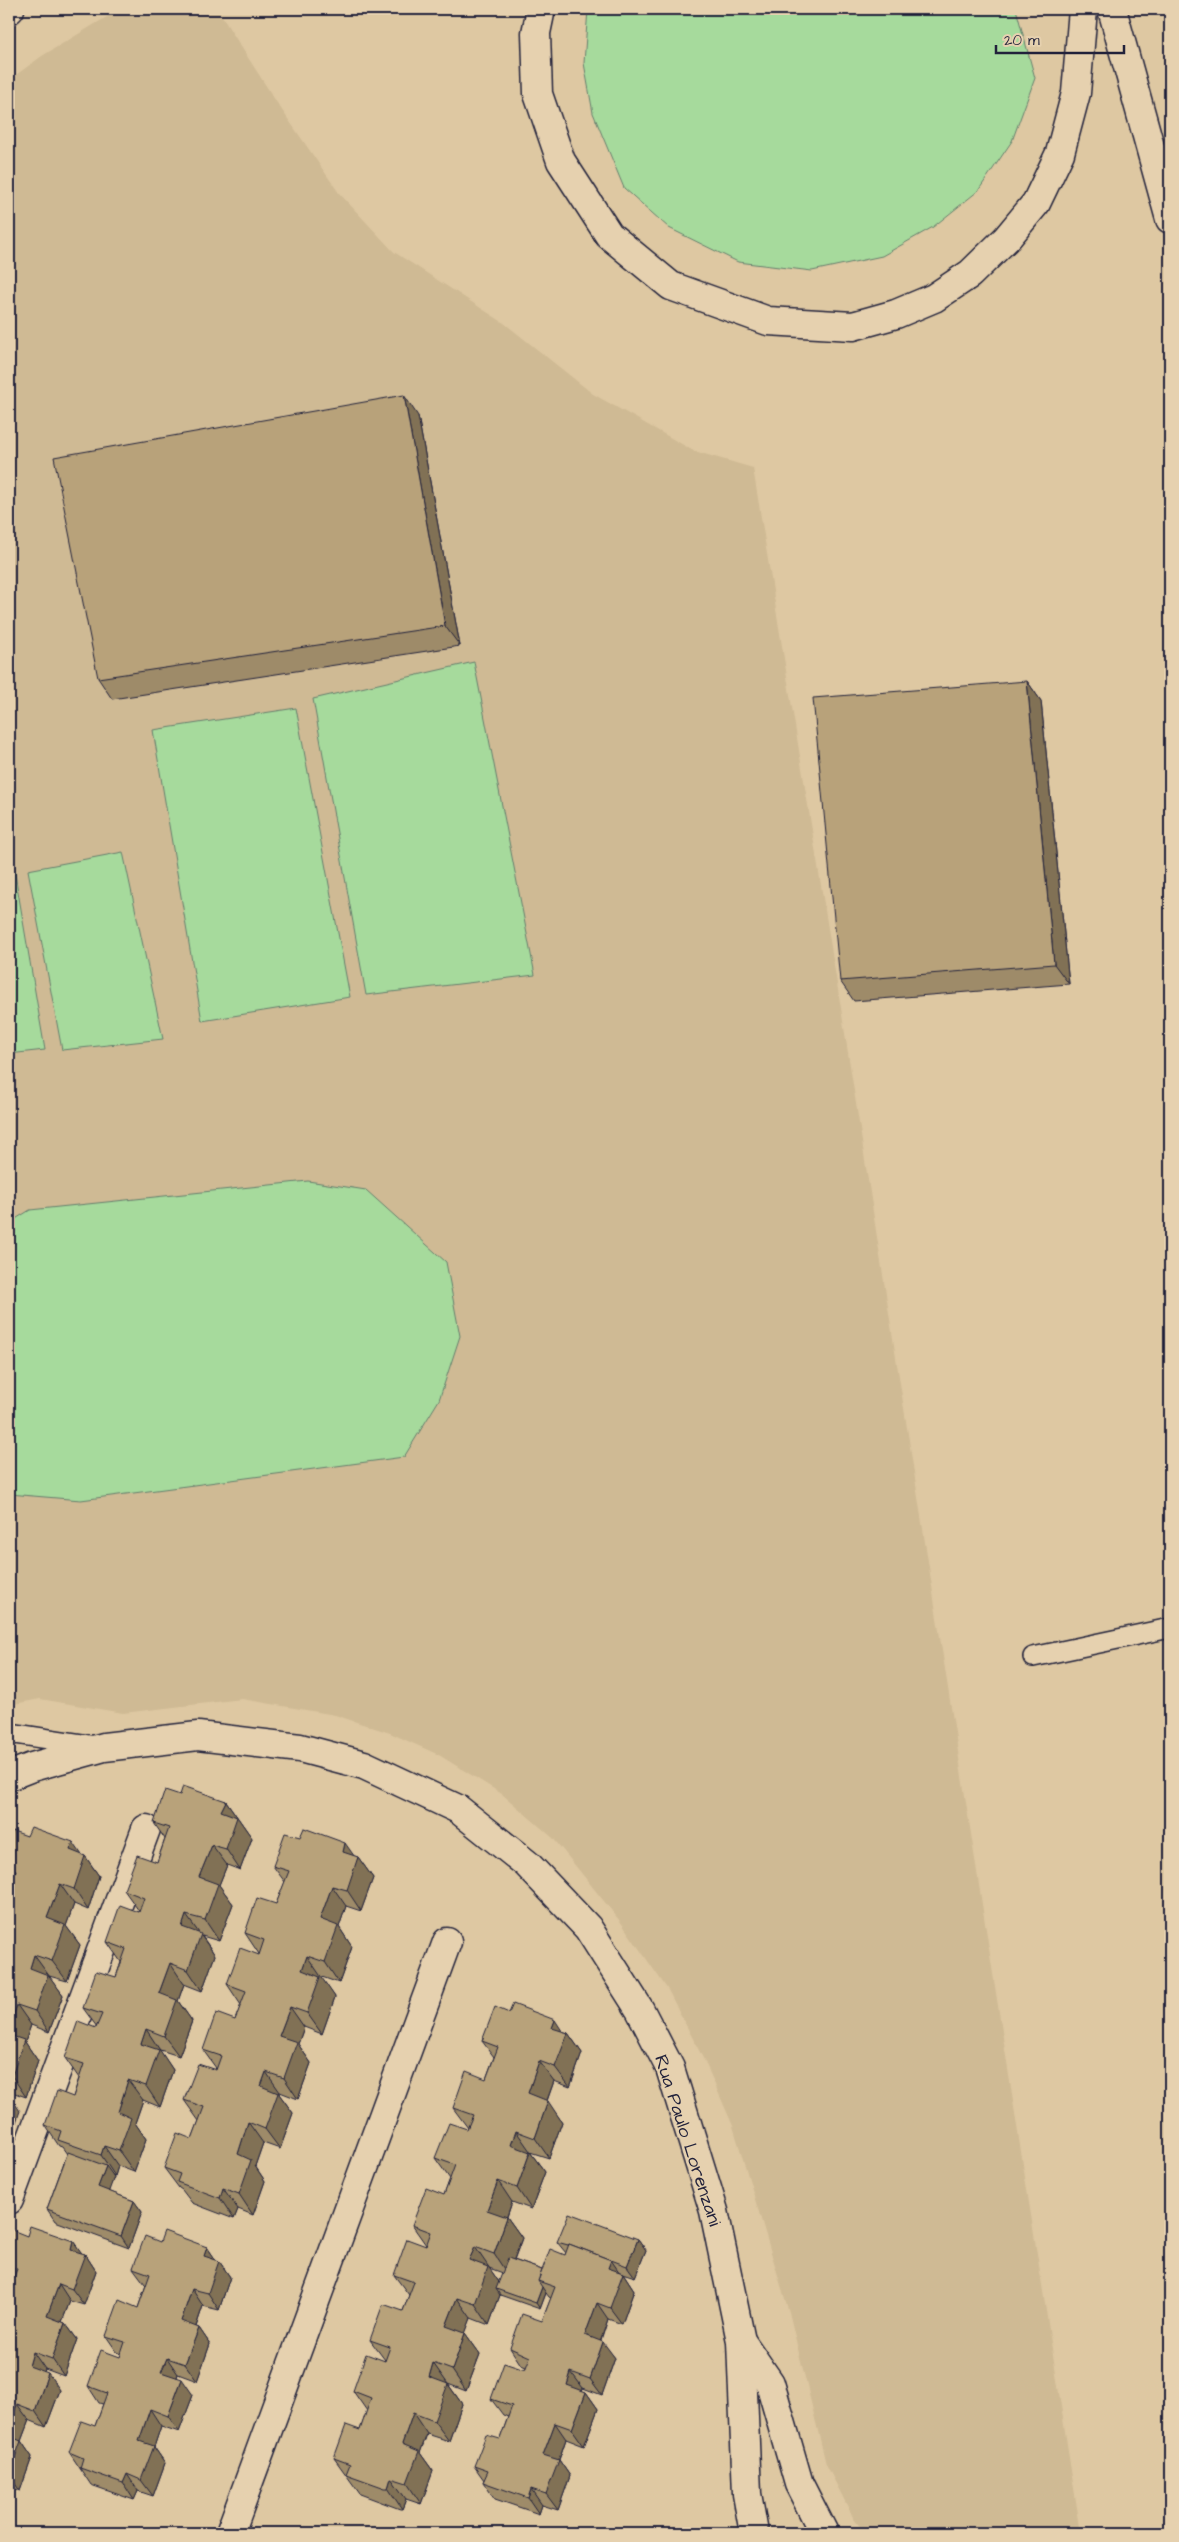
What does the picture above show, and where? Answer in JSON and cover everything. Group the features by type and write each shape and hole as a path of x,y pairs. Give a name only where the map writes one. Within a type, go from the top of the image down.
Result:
{"main road":[{"path":"540,9 536,34 538,94 561,161 609,235 671,286 768,321 853,326 896,314 934,298 970,274 1007,238 1036,203 1060,153 1076,93 1083,9"},
{"path":"1112,9 1170,219"},
{"name":"Rua Paulo Lorenzani","path":"9,1776 32,1767 104,1747 198,1736 300,1748 364,1765 458,1809 527,1864 588,1928 640,2010 670,2068 714,2211 740,2341 747,2494 754,2533"},
{"path":"9,2200 146,1829"},
{"path":"230,2533 446,1942"},
{"path":"740,2341 770,2383 799,2484 824,2533"}],"lane":[{"path":"1033,1657 1170,1628"},
{"path":"9,1736 16,1734 104,1747"}],"shaded area":[{"path":"120,9 217,9 277,103 339,193 394,252 504,323 593,394 694,451 753,468 840,1002 1081,2533 865,2533 854,2519 826,2464 789,2312 733,2126 705,2062 668,1990 620,1921 553,1838 502,1794 439,1755 390,1733 335,1715 242,1699 123,1713 40,1699 9,1705 9,80 42,56"}],"green space":[{"path":"588,9 1016,9 1035,78 1012,141 978,191 933,227 882,256 812,271 738,262 669,228 624,188 593,113 584,63"},
{"path":"474,662 535,975 366,995 313,699"},
{"path":"296,708 350,997 202,1021 153,730"},
{"path":"123,852 163,1039 62,1050 28,870"},
{"path":"14,868 45,1050 9,1054 9,869"},
{"path":"308,1181 366,1190 446,1262 460,1336 439,1400 404,1457 81,1500 9,1494 9,1223 30,1210"}],"building":[{"path":"404,395 445,626 98,678 54,457"},
{"path":"1027,681 1054,964 840,981 813,698"},
{"path":"183,1786 226,1801 221,1811 237,1817 226,1849 212,1845 199,1877 218,1884 205,1920 186,1915 182,1927 201,1934 188,1970 170,1963 159,1993 177,2000 164,2036 146,2029 141,2044 159,2050 146,2086 128,2080 118,2112 131,2118 119,2151 104,2146 101,2155 58,2140 61,2131 45,2125 57,2091 73,2097 84,2064 65,2058 78,2021 96,2028 102,2014 83,2008 96,1971 116,1977 126,1949 107,1942 120,1905 139,1912 144,1898 124,1890 137,1855 157,1862 169,1828 154,1823 165,1790 180,1795"},
{"path":"31,1827 73,1842 70,1850 85,1856 74,1889 60,1884 47,1918 65,1925 52,1961 34,1955 30,1968 48,1975 35,2011 17,2005 9,2027 9,1889 16,1870 9,1867 9,1841 13,1831 27,1836"},
{"path":"304,1828 345,1843 343,1852 358,1857 347,1890 332,1886 320,1919 338,1926 325,1962 307,1956 302,1970 320,1977 307,2013 290,2007 279,2036 297,2042 284,2078 266,2072 261,2086 278,2093 265,2129 248,2122 238,2154 251,2160 239,2194 223,2188 220,2198 177,2182 180,2174 164,2168 177,2133 192,2139 204,2107 184,2100 198,2064 216,2070 221,2056 203,2050 216,2013 235,2020 246,1991 227,1984 240,1948 259,1955 264,1940 245,1933 257,1898 276,1904 289,1871 273,1866 285,1833 300,1837"},
{"path":"513,2004 555,2020 552,2028 568,2033 555,2067 539,2061 528,2093 548,2101 535,2138 516,2131 511,2145 530,2152 517,2188 498,2181 487,2210 507,2217 494,2254 475,2247 469,2260 488,2267 475,2304 457,2298 446,2326 465,2333 452,2370 433,2363 429,2377 448,2384 434,2421 413,2413 402,2444 419,2451 407,2483 391,2478 388,2488 385,2488 346,2474 350,2464 334,2458 346,2425 360,2430 371,2398 353,2391 366,2354 385,2361 390,2347 370,2340 383,2304 403,2311 414,2282 394,2275 407,2239 426,2246 431,2232 412,2225 426,2188 444,2195 455,2165 435,2158 449,2123 467,2129 473,2115 453,2108 466,2071 486,2079 498,2047 482,2041 495,2007 509,2013"},
{"path":"9,2035 24,2040 12,2076 9,2075"},
{"path":"68,2152 106,2166 98,2187 134,2201 121,2236 47,2209"},
{"path":"569,2213 638,2239 627,2266 569,2244 557,2242"},
{"path":"30,2226 73,2241 71,2250 85,2254 72,2289 59,2284 47,2316 65,2323 52,2359 33,2352 29,2366 48,2373 35,2411 17,2404 9,2426 9,2290 17,2269 9,2266 9,2238 12,2230 27,2236"},
{"path":"164,2231 207,2247 204,2256 219,2261 208,2293 192,2289 181,2321 199,2328 185,2364 167,2358 161,2372 182,2379 168,2416 150,2409 139,2441 154,2446 141,2480 127,2474 123,2483 80,2468 83,2458 69,2452 81,2421 95,2426 107,2393 88,2386 101,2350 120,2357 125,2342 106,2336 119,2300 138,2308 150,2274 133,2268 145,2236 160,2242"},
{"path":"569,2244 611,2260 608,2268 623,2273 610,2308 597,2303 585,2335 603,2342 590,2379 571,2372 567,2385 586,2392 572,2429 555,2423 543,2455 559,2460 546,2494 531,2489 528,2498 483,2482 488,2471 474,2466 486,2435 500,2439 512,2406 491,2399 504,2363 525,2370 530,2357 510,2348 522,2314 542,2321 555,2287 538,2281 550,2249 565,2255"},
{"path":"508,2258 542,2270 538,2281 542,2287 536,2303 496,2289"},
{"path":"9,2436 21,2441 9,2474"}]}
